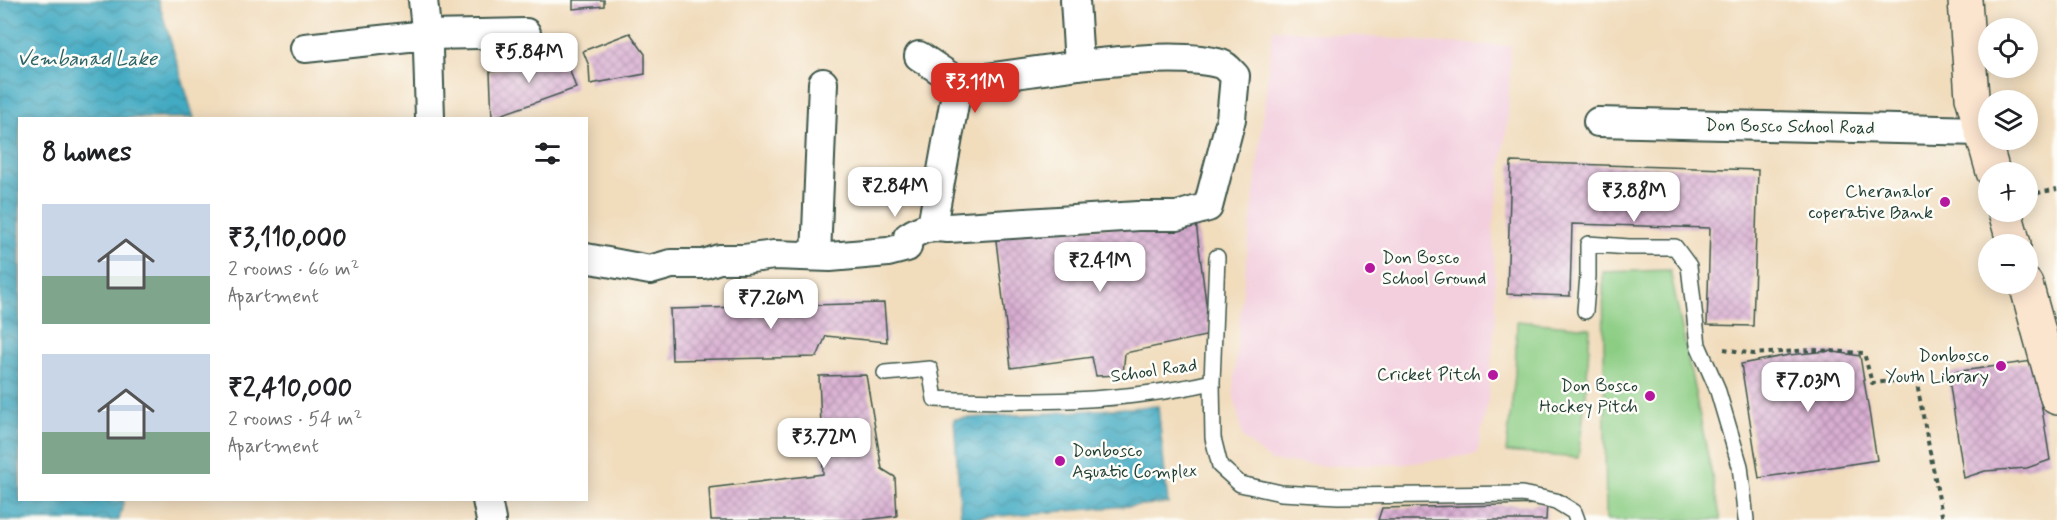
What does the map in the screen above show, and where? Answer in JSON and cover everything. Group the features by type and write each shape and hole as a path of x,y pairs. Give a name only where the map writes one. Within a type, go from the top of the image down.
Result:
{"main road":[{"path":"1965,0 1972,97 1978,120"},
{"path":"2029,294 2057,398"}],"street":[{"path":"423,0 427,35 430,117"},
{"path":"1075,0 1079,65"},
{"path":"305,48 427,35 526,33"},
{"path":"588,258 650,270 671,264 704,264 718,260 774,255 830,257 907,247 908,237 923,227 948,228 1138,216 1177,216 1208,207 1231,119 1235,76 1224,64 1190,60 1129,60 957,82 919,56"},
{"path":"932,226 957,82"},
{"path":"816,256 823,83"},
{"name":"Don Bosco School Road","path":"1598,122 1978,131"},
{"path":"487,501 491,520"}],"lane":[{"path":"1585,311 1588,244 1675,247 1689,266 1698,345 1717,388 1740,465 1746,520"},
{"path":"1212,382 1217,257"},
{"name":"School Road","path":"885,372 930,369 935,399 986,401 1068,401 1169,392 1212,382 1213,438 1220,466 1240,484 1281,493 1338,496 1522,494 1556,501 1574,512 1577,520"}],"path":[{"path":"2038,193 2057,189"},
{"path":"1698,345 1754,354 1812,350 1864,353 1872,383 1916,379 1943,520"}],"shaded area":[{"name":"Don Bosco School Ground","path":"1273,29 1511,46 1508,120 1493,224 1496,312 1488,400 1477,454 1406,464 1328,466 1271,461 1243,438 1233,391"}],"green space":[{"name":"Don Bosco Hockey Pitch","path":"1670,270 1721,520 1606,520 1603,272"},
{"path":"1517,321 1590,328 1586,395 1578,458 1506,452 1515,374"}],"water":[{"name":"Vembanad Lake","path":"0,0 158,0 194,117 18,117 18,501 124,501 119,520 0,520"},
{"name":"Donbosco Aquatic Complex","path":"1158,406 1168,503 961,519 954,419"}],"building":[{"path":"573,0 604,0 604,6 573,9"},
{"path":"630,33 645,54 645,74 590,84 589,66 583,51"},
{"path":"564,53 576,88 492,117 490,72"},
{"path":"1511,162 1758,170 1753,326 1707,325 1710,228 1572,224 1570,296 1507,294"},
{"path":"1196,223 1210,335 1125,353 1123,375 1096,376 1092,357 1011,368 995,232"},
{"path":"884,303 887,342 826,336 817,357 672,360 670,309"},
{"path":"1828,351 1860,356 1877,460 1759,478 1741,364 1789,355"},
{"path":"2032,361 2050,460 2027,468 1985,471 1964,478 1948,373"},
{"path":"866,375 882,469 895,477 897,516 864,520 711,520 709,488 823,474 819,376"},
{"path":"1547,504 1546,520 1378,520 1382,508"}],"place":[{"name":"Cheranalor coperative Bank","path":"1945,202"},
{"name":"Don Bosco School Ground","path":"1370,268"},
{"name":"Donbosco Youth Library","path":"2001,366"},
{"name":"Cricket Pitch","path":"1493,375"},
{"name":"Don Bosco Hockey Pitch","path":"1650,396"},
{"name":"Donbosco Aquatic Complex","path":"1060,461"}]}
